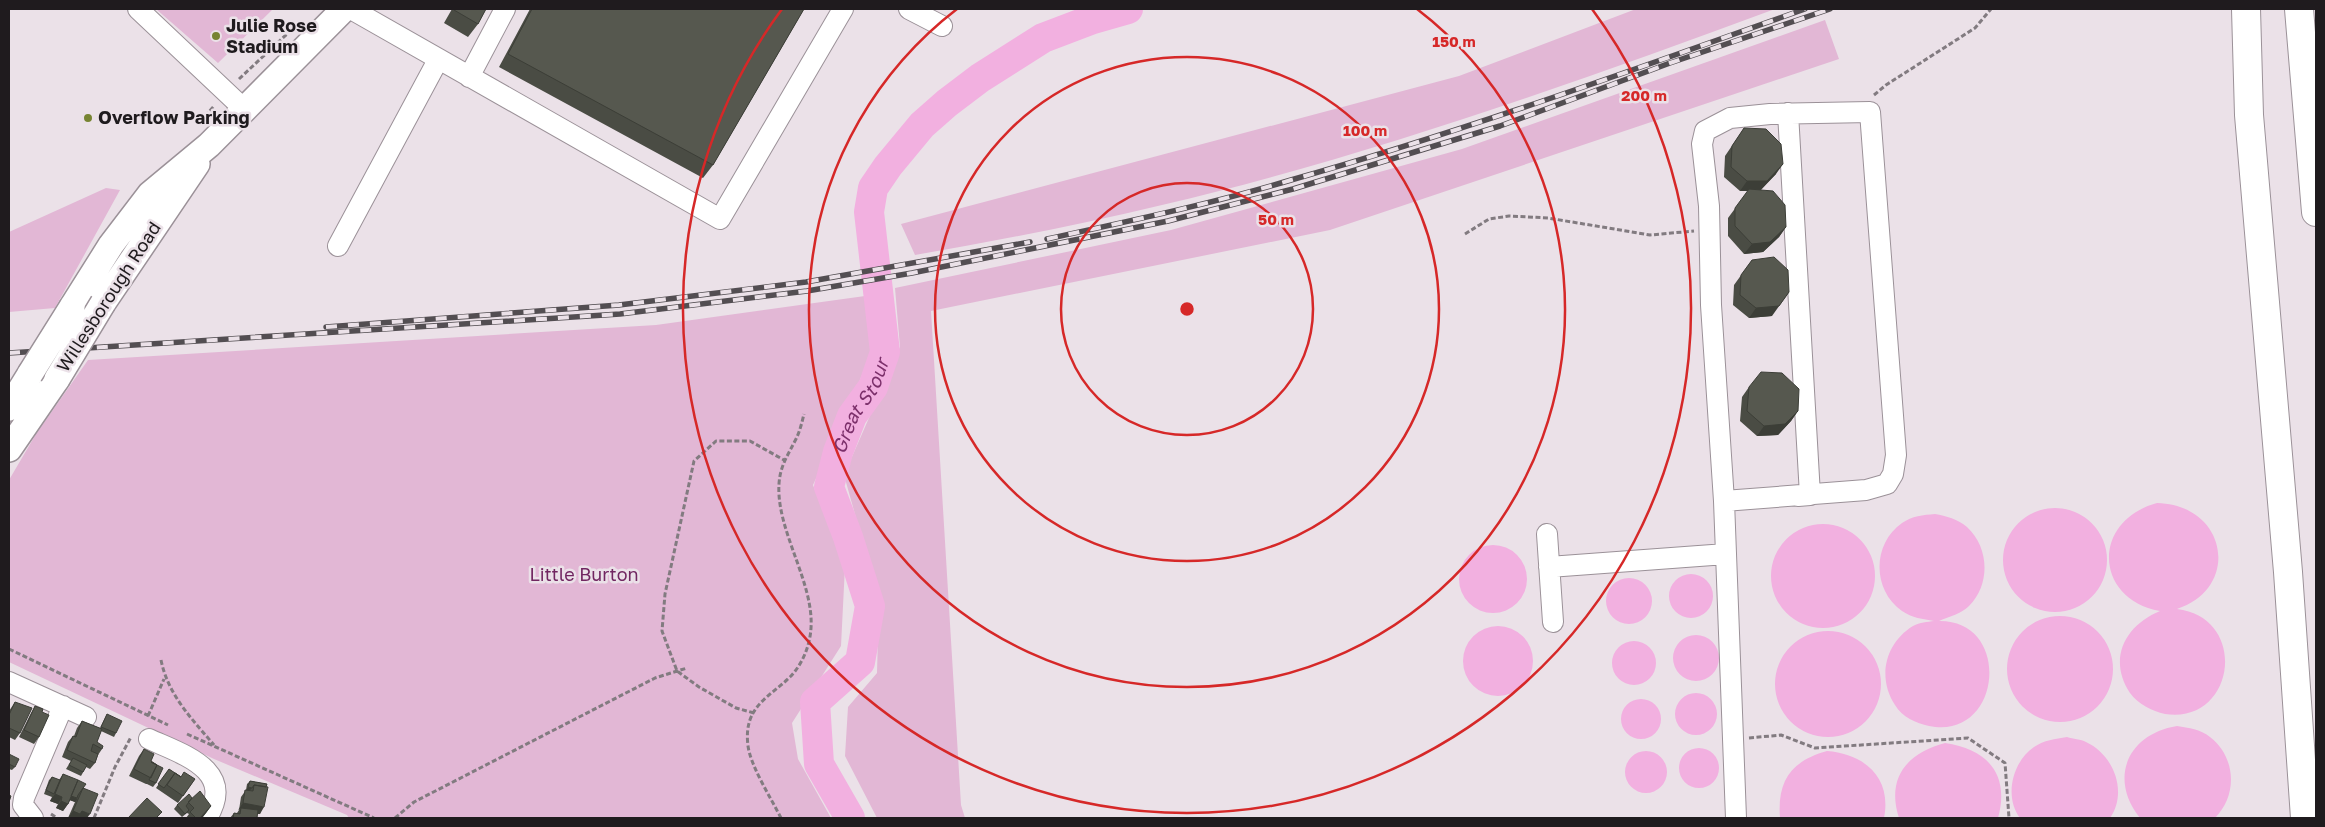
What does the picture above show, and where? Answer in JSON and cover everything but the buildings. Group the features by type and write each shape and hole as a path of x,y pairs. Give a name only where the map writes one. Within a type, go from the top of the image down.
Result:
{"highway":[{"path":"2246,9 2248,115 2288,572 2305,818"},
{"path":"2299,9 2316,212"}],"main road":[{"name":"Willesborough Road","path":"9,408 111,245 150,194 209,144 344,9"},
{"name":"Willesborough Road","path":"9,449 57,379 103,303 186,183 209,144"}],"street":[{"path":"138,9 244,109"},
{"path":"351,9 720,219 842,9"},
{"path":"469,77 505,9"},
{"path":"909,9 942,26"},
{"path":"338,246 438,60"},
{"path":"1724,501 1866,490 1887,484 1893,474 1896,455 1870,112 1788,113 1730,118 1705,131 1702,144 1709,230 1711,305 1724,501 1736,818"},
{"path":"1788,113 1810,495"},
{"path":"1547,534 1553,622"},
{"path":"1550,567 1726,554"},
{"path":"9,682 86,717"},
{"path":"33,818 23,805 24,798 63,706"},
{"path":"142,730 192,758 208,772 214,782 216,794 214,808 207,818"}],"path":[{"path":"1870,112 1873,96 1886,85 1975,28 1991,9"},
{"path":"1465,234 1489,219 1509,216 1557,219 1650,234 1709,230"},
{"path":"781,818 748,747 748,731 759,702 790,676 800,664 810,638 810,613 783,516 778,486 784,460 796,438 804,414"},
{"path":"754,713 736,708 699,687 677,671 662,631 665,594 694,461 716,441 750,441 784,460"},
{"path":"9,649 172,727"},
{"path":"161,660 165,678 178,702 216,748"},
{"path":"395,818 414,802 655,678 687,668"},
{"path":"94,818 115,767 142,730 165,678"},
{"path":"180,731 374,818"},
{"path":"1734,745 1754,736 1781,735 1815,748 1968,738 2005,763 2009,818"},
{"path":"361,818 362,813"}],"green space":[{"name":"Julie Rose Stadium","path":"156,9 273,9 218,63"},
{"path":"1636,9 1775,9 1548,91 1395,141 1240,186 1070,226 915,255 901,224 1459,76"},
{"path":"1825,20 1839,59 1330,230 931,311 961,805 965,818 877,818 845,756 848,707 877,673 879,600 844,475 900,347 895,288 1171,230 1462,149"},
{"path":"106,188 120,190 55,308 9,312 9,232"},
{"name":"Little Burton","path":"865,296 873,347 852,400 813,485 845,566 841,646 792,723 798,759 831,818 349,818 347,815 214,759 9,662 9,480 36,434 88,360 656,325"}],"shaded area":[{"path":"2157,503 2181,507 2199,517 2211,532 2218,549 2218,567 2211,584 2197,598 2177,609 2200,617 2216,631 2224,649 2225,669 2219,688 2207,704 2189,713 2165,714 2141,704 2130,693 2123,680 2120,667 2120,655 2130,634 2148,617 2160,611 2138,604 2122,592 2113,576 2109,559 2112,542 2120,526 2135,512"},
{"path":"2055,508 2075,512 2092,523 2103,540 2107,560 2103,580 2092,597 2075,608 2055,612 2035,608 2018,597 2007,580 2003,560 2007,540 2018,523 2035,512"},
{"path":"1935,514 1956,520 1967,527 1980,545 1985,566 1981,587 1969,606 1959,613 1939,621 1963,626 1979,639 1988,658 1989,679 1984,699 1972,716 1953,726 1929,726 1910,719 1901,713 1889,695 1885,673 1890,651 1903,633 1913,626 1934,621 1910,615 1892,602 1885,591 1881,579 1881,555 1885,543 1892,532 1902,523 1914,517"},
{"path":"1823,524 1843,528 1852,532 1860,539 1867,547 1871,556 1875,576 1871,596 1867,605 1860,613 1852,620 1843,624 1823,628 1803,624 1794,620 1786,613 1779,605 1775,596 1771,576 1775,556 1779,547 1786,539 1794,532 1803,528"},
{"path":"1486,545 1500,545 1512,550 1522,560 1527,572 1527,586 1522,598 1512,608 1500,613 1486,613 1474,608 1464,598 1459,586 1459,572 1464,560 1474,550"},
{"path":"1691,574 1703,578 1709,584 1713,596 1709,608 1703,614 1691,618 1679,614 1673,608 1669,596 1673,584 1679,578"},
{"path":"1629,578 1642,582 1648,588 1652,601 1648,614 1642,620 1629,624 1616,620 1610,614 1606,601 1610,588 1616,582"},
{"path":"2060,616 2080,620 2098,631 2109,649 2113,669 2109,689 2098,707 2080,718 2060,722 2040,718 2022,707 2011,689 2007,669 2011,649 2022,631 2040,620"},
{"path":"1498,626 1511,629 1523,636 1530,648 1533,661 1530,674 1523,686 1511,693 1498,696 1485,693 1473,686 1466,674 1463,661 1466,648 1473,636 1485,629"},
{"path":"1828,631 1848,635 1865,647 1877,664 1881,684 1877,704 1865,721 1848,733 1828,737 1808,733 1791,721 1779,704 1775,684 1779,664 1791,647 1808,635"},
{"path":"1692,635 1700,635 1709,639 1715,645 1719,658 1715,671 1709,677 1700,681 1692,681 1683,677 1677,671 1673,662 1673,654 1677,645 1683,639"},
{"path":"1638,641 1650,647 1655,654 1655,672 1650,679 1643,684 1630,685 1622,682 1615,675 1612,659 1615,651 1622,644"},
{"path":"1696,693 1711,699 1717,714 1711,729 1696,735 1681,729 1675,714 1681,699"},
{"path":"1645,699 1652,702 1658,708 1661,719 1660,727 1652,736 1645,739 1637,739 1630,736 1622,727 1621,715 1624,708 1633,700"},
{"path":"2177,726 2194,729 2206,734 2219,745 2225,755 2231,776 2230,788 2228,798 2215,818 2140,818 2130,803 2125,788 2125,773 2128,760 2135,748 2146,738"},
{"path":"2067,737 2084,741 2096,748 2111,765 2118,786 2118,797 2110,818 2020,818 2012,800 2012,790 2013,780 2020,761 2034,747 2050,740"},
{"path":"1945,743 1973,751 1984,758 1992,767 1998,777 2001,789 1998,818 1899,818 1895,791 1903,769 1920,753"},
{"path":"1703,748 1710,751 1716,757 1719,768 1718,776 1710,785 1703,788 1695,788 1688,785 1680,776 1679,764 1682,757 1691,749"},
{"path":"1642,751 1650,751 1661,757 1667,772 1661,787 1650,793 1642,793 1631,787 1625,776 1625,768 1631,757"},
{"path":"1827,751 1853,757 1873,771 1880,780 1884,791 1884,818 1780,818 1781,793 1789,774 1804,760"}],"waterway":[{"name":"Great Stour","path":"850,818 819,764 815,702 860,662 870,606 848,537 829,487 838,452 852,416 873,387 885,352 869,212 873,188 888,166 922,125 980,78 1043,38 1093,19 1128,9"}],"railway":[{"path":"1047,239 1231,197 1356,161 1550,99 1805,9"},
{"path":"9,353 620,314 807,291 912,273 1168,221 1293,189 1500,126 1670,63 1830,9"},
{"path":"326,327 619,305 806,282 1030,242"}],"place":[{"name":"Julie Rose Stadium","path":"216,36"},
{"name":"Overflow Parking","path":"88,118"}]}
